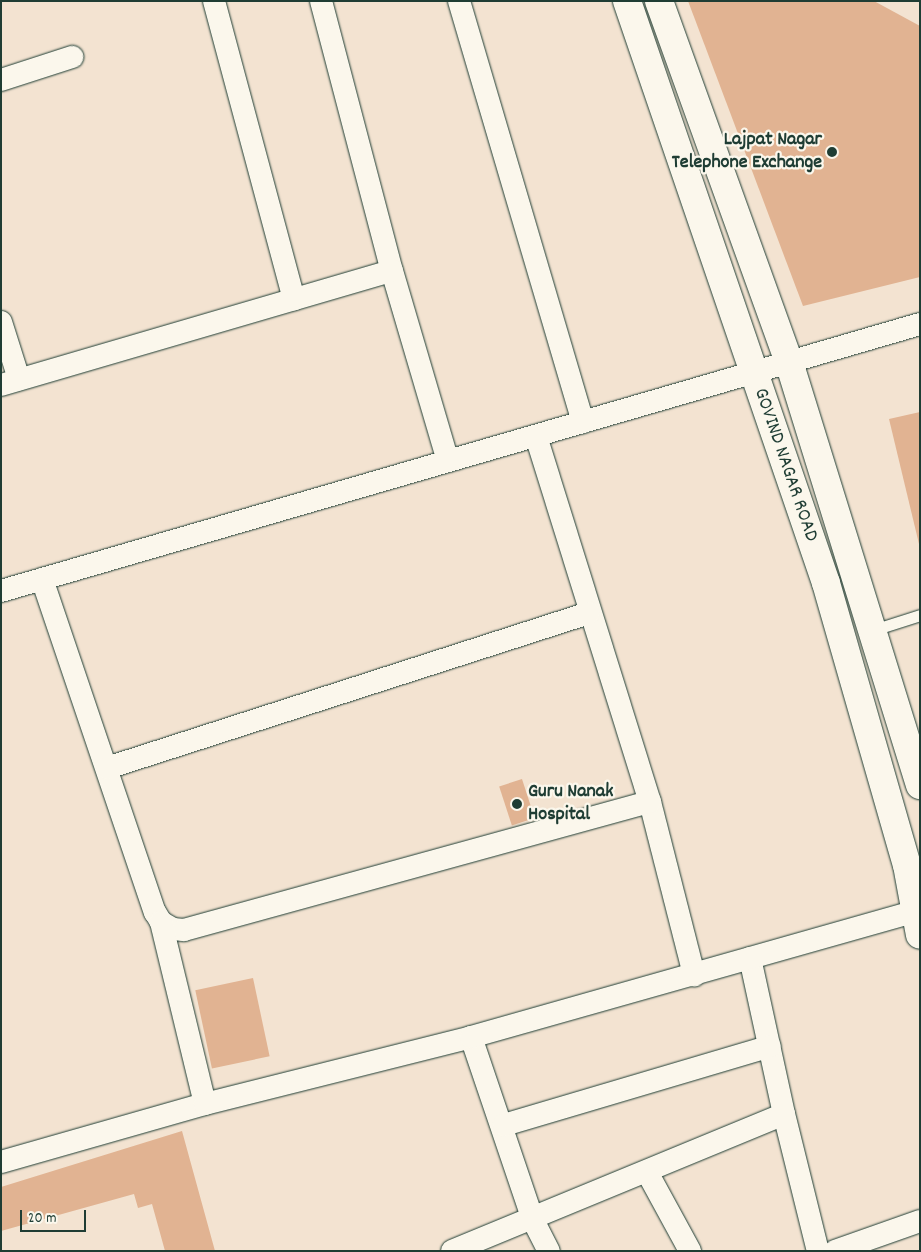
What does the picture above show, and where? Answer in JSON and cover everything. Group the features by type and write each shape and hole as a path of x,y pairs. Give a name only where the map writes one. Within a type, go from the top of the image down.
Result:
{"main road":[{"name":"GOVIND NAGAR ROAD","path":"627,1 826,583 907,866 918,919"},
{"name":"GOVIND NAGAR ROAD","path":"659,1 789,362 920,785"}],"street":[{"path":"214,1 294,299"},
{"path":"320,1 392,271 448,461"},
{"path":"460,1 583,422"},
{"path":"1,80 72,57"},
{"path":"1,322 10,382 392,271"},
{"path":"1,591 920,324"},
{"path":"536,436 589,613 650,802 694,975"},
{"path":"42,579 161,922 205,1104"},
{"path":"106,768 589,613"},
{"path":"161,922 173,929 184,930 650,802"},
{"path":"1,1162 205,1104 471,1037 750,958 918,919"},
{"path":"750,958 784,1114 818,1251"},
{"path":"471,1037 504,1125 533,1220 549,1251"},
{"path":"504,1125 770,1046"},
{"path":"452,1251 533,1220 784,1114"},
{"path":"647,1172 690,1251"},
{"path":"836,1251 920,1221"}],"lane":[{"path":"873,630 920,615"}],"building":[{"name":"Lajpat Nagar Telephone Exchange","path":"688,1 874,1 920,26 920,277 803,306"},
{"path":"920,412 920,544 919,544 889,419"},
{"path":"522,779 535,818 512,825 499,786"},
{"path":"253,978 270,1056 212,1069 195,990"},
{"path":"182,1131 215,1251 165,1251 152,1204 138,1208 134,1194 1,1231 1,1187"}],"place":[{"name":"Lajpat Nagar Telephone Exchange","path":"832,152"},
{"name":"Guru Nanak Hospital","path":"517,804"}]}
